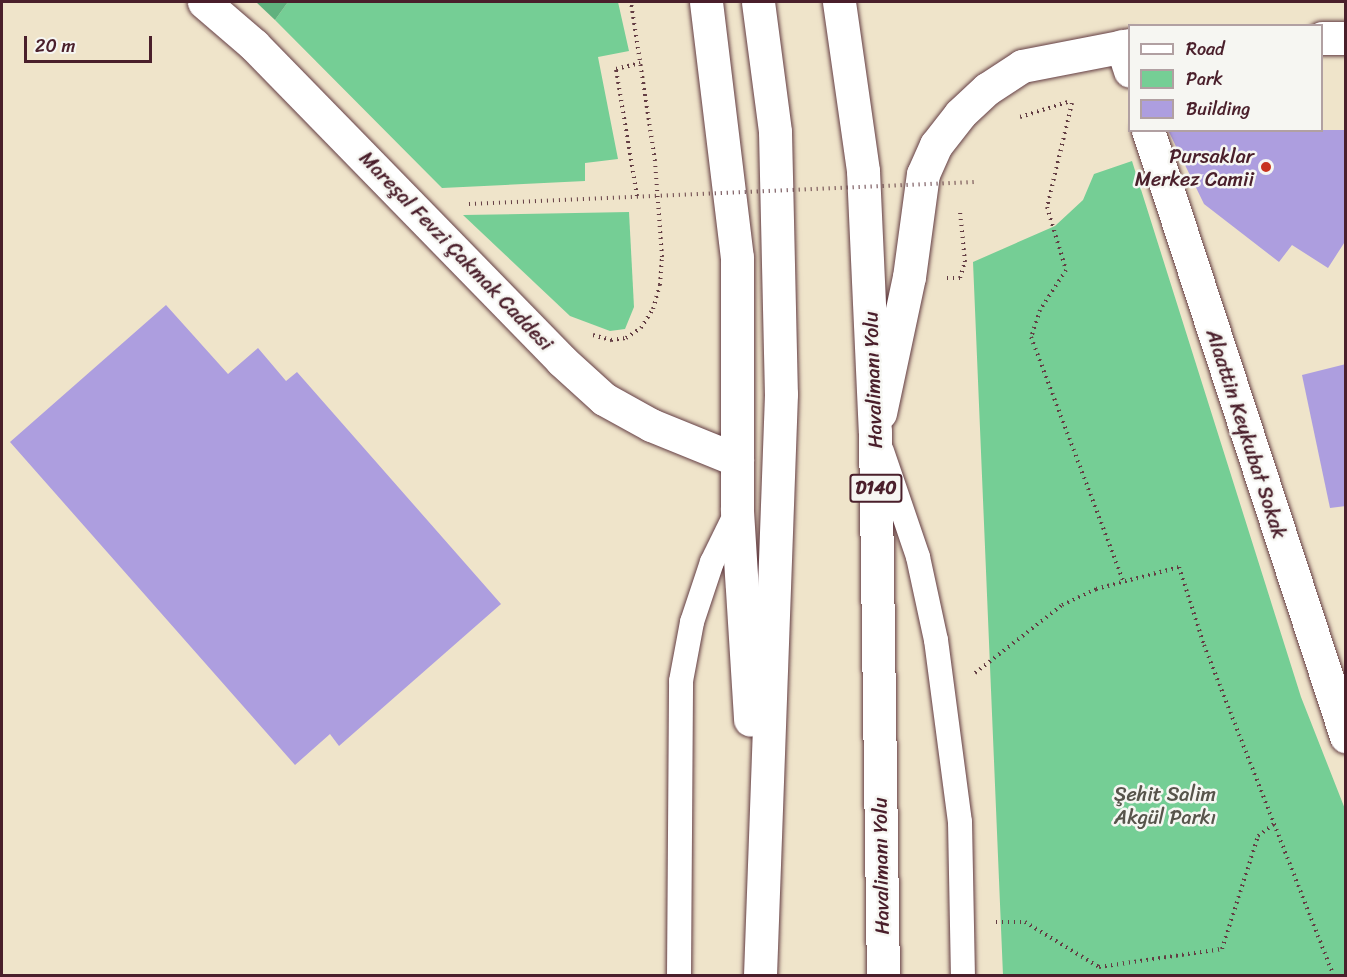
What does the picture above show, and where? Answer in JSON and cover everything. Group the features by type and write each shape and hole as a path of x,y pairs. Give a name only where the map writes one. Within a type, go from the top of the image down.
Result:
{"main road":[{"name":"Mareşal Fevzi Çakmak Caddesi","path":"204,2 279,69 561,360 604,399 651,425 737,460"},
{"path":"706,2 722,108 737,257 737,511 763,923"},
{"path":"758,2 775,132 781,266 782,394 760,975"},
{"name":"Havalimanı Yolu","path":"839,2 863,171 875,432 882,975"},
{"path":"1323,38 1346,38"},
{"path":"875,432 909,277 923,174 936,145 960,114 987,89 1022,66 1127,54"},
{"name":"Alaattin Keykubat Sokak","path":"1149,132 1346,736"}],"lane":[{"path":"875,432 918,557 943,695 960,822 963,975"},
{"path":"679,975 681,681 692,622 712,562 737,511"}],"path":[{"path":"584,331 611,340 626,338 641,328 653,309 660,285 662,257 655,161 631,2"},
{"path":"636,196 616,69 640,63"},
{"path":"1071,103 1047,207 1066,270 1040,310 1032,337 1123,581"},
{"path":"1015,118 1056,106"},
{"path":"957,174 958,193"},
{"path":"469,204 975,182"},
{"path":"959,205 965,262"},
{"path":"943,695 1062,605 1123,581 1179,567 1204,645 1334,975"},
{"path":"963,921 1025,922 1100,967 1222,949 1258,836 1274,824"}],"green space":[{"path":"256,2 288,2 275,20"},
{"path":"288,2 618,2 629,51 598,57 618,159 585,163 585,181 442,188 275,20"},
{"name":"Şehit Salim Akgül Parkı","path":"1132,161 1301,697 1345,809 1345,975 1003,975 973,262 1055,226 1083,200 1094,174"},
{"path":"629,212 634,307 625,329 610,331 570,316 463,215"}],"building":[{"name":"Pursaklar Merkez Camii","path":"1346,130 1346,240 1328,268 1292,245 1279,262 1204,204 1169,132"},
{"path":"166,305 228,374 258,348 286,381 297,372 501,604 339,746 330,734 295,765 10,442"},
{"path":"1346,364 1346,506 1330,508 1302,375"}],"place":[{"name":"Pursaklar Merkez Camii","path":"1266,167"}]}
